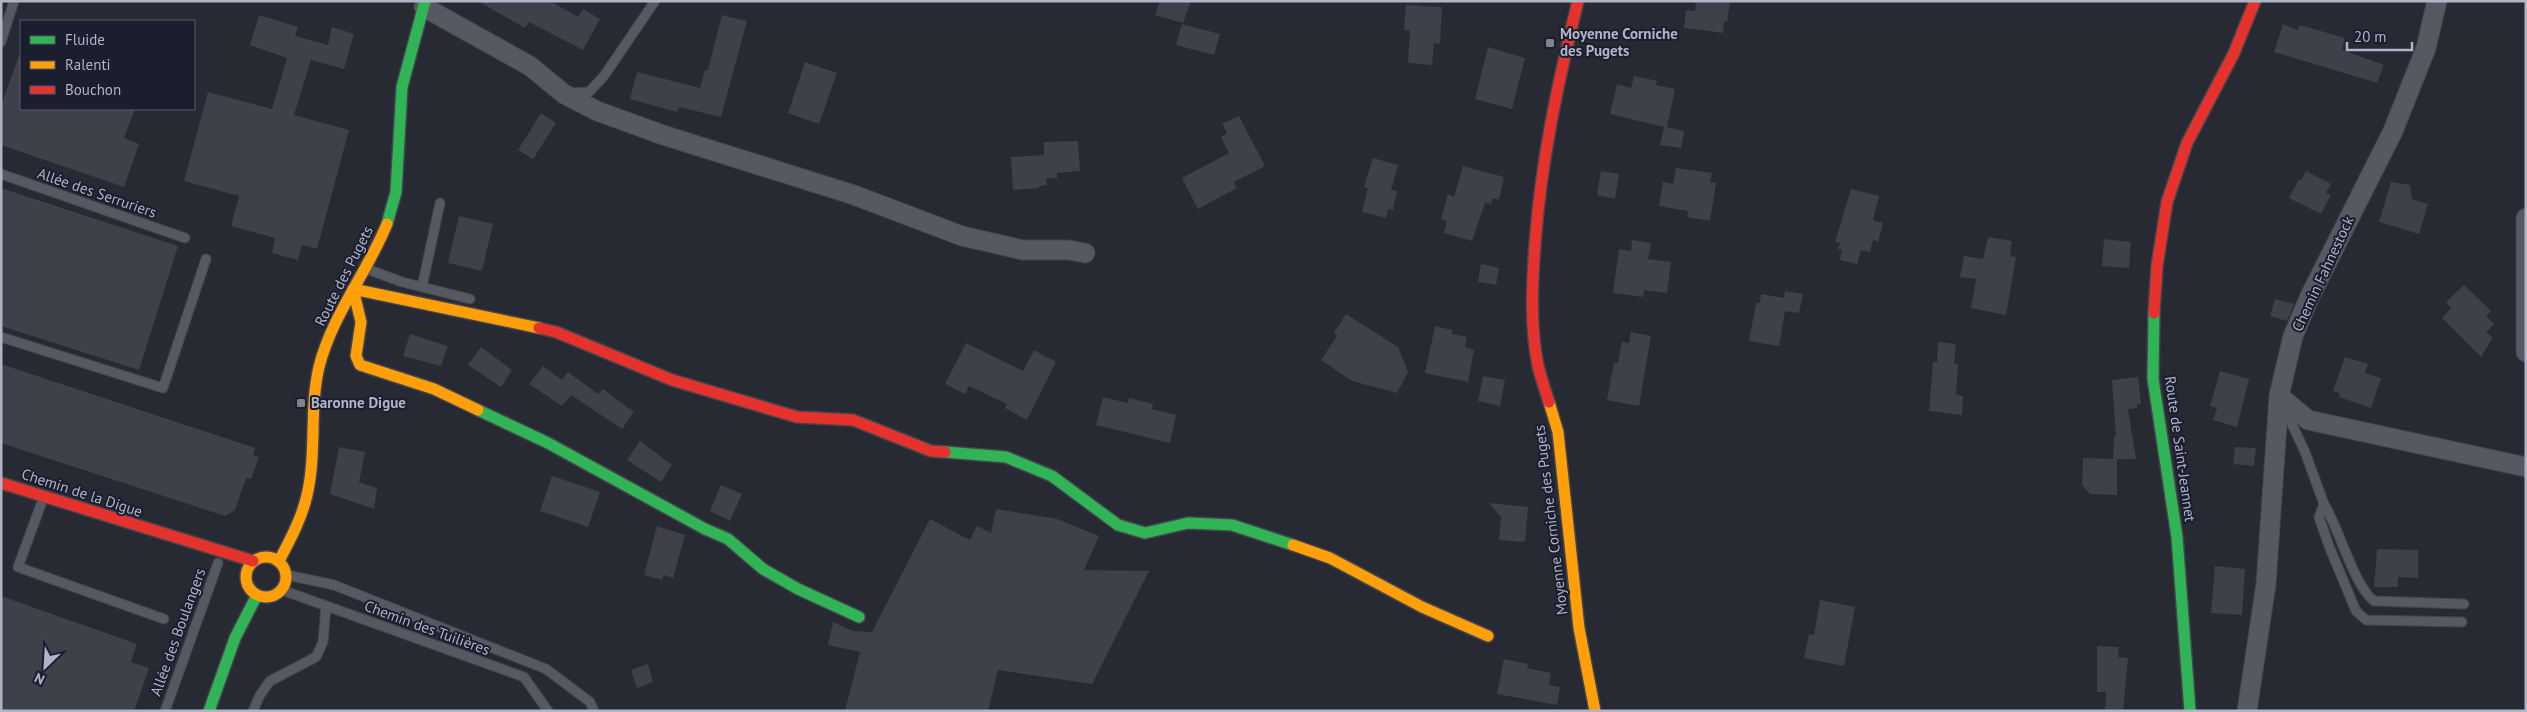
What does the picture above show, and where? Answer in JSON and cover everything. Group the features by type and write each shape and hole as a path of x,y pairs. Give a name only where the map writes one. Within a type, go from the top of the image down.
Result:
{"street":[{"name":"Moyenne Corniche des Pugets","path":"1578,1 1557,84 1547,138 1538,206 1531,298 1538,365 1558,432 1579,628 1595,711"},
{"name":"Route de Saint-Jeannet","path":"2190,711 2178,537 2153,379 2152,347 2157,266 2167,202 2182,157 2195,124 2234,53 2255,1"},
{"name":"Chemin Fahnestock","path":"2247,711 2266,584 2279,396 2301,314 2393,131 2426,48 2437,1"},
{"path":"425,4 530,66 564,94 596,111 854,195 962,236 1023,250 1069,250 1085,253"},
{"name":"Route des Pugets","path":"279,561 305,506 309,484 317,375 323,352 334,325 390,219 395,190 400,100 404,68 425,4"},
{"path":"2526,218 2526,352"},
{"path":"859,617 798,589 762,569 728,539 705,529 548,442 434,389 360,365 356,356 361,322 353,289 556,332 672,380 797,417 853,420 931,451 1006,457 1052,476 1118,525 1145,533 1188,524 1232,525 1330,558 1422,607 1488,636"},
{"path":"2279,396 2308,420 2526,467"},
{"name":"Chemin de la Digue","path":"1,483 154,532 176,536 224,550 253,562"},
{"name":"Chemin de la Digue","path":"154,532 246,580"},
{"path":"266,556 279,561 287,575 282,590 270,597 257,596 250,589 246,580 247,570 253,562 266,556"},
{"path":"209,711 235,638 257,596"}],"lane":[{"path":"1,42 14,1"},
{"path":"564,94 589,92 604,76 655,1"},
{"name":"Allée des Serruriers","path":"1,174 185,238"},
{"path":"422,287 440,203"},
{"path":"1,337 163,388 206,259"},
{"path":"364,268 422,287 470,299"},
{"path":"2279,396 2305,452 2324,504 2334,522 2364,593 2374,601 2464,604"},
{"path":"44,496 18,567 164,619"},
{"path":"2324,504 2320,517 2328,546 2356,611 2366,620 2462,622"},
{"name":"Allée des Boulangers","path":"165,711 218,564"},
{"path":"287,575 334,585 546,669 590,702 594,711"},
{"name":"Chemin des Tuilières","path":"282,590 524,677 548,711"},
{"path":"253,711 260,694 270,681 316,657 323,642 326,606"}],"building":[{"path":"478,1 550,1 578,17 583,9 600,19 583,50 529,22 525,28"},
{"path":"1160,1 1191,1 1183,23 1155,15"},
{"path":"1696,1 1730,1 1727,22 1724,21 1723,33 1684,28 1686,10 1695,11"},
{"path":"1406,5 1442,7 1440,44 1434,43 1432,65 1408,63 1410,31 1404,30"},
{"path":"259,15 298,27 295,36 328,45 332,27 354,34 344,69 311,60 294,115 349,130 317,249 302,245 298,260 272,253 275,238 231,226 239,196 184,181 208,92 272,109 287,58 250,45"},
{"path":"722,15 747,21 721,117 679,107 677,112 630,99 637,72 700,88 705,70 708,70"},
{"path":"1182,24 1220,34 1214,55 1176,45"},
{"path":"2283,24 2298,30 2300,25 2345,38 2342,50 2384,65 2377,83 2274,52"},
{"path":"1488,47 1525,58 1512,109 1475,99"},
{"path":"20,56 20,110 135,110 124,138 139,144 124,187 1,145 1,105"},
{"path":"805,62 837,73 819,124 788,113"},
{"path":"1634,76 1657,81 1656,85 1675,89 1667,127 1684,131 1681,148 1660,145 1664,127 1610,114 1617,84 1631,88"},
{"path":"541,113 556,123 533,159 518,150"},
{"path":"1239,116 1265,166 1234,182 1237,188 1198,209 1182,178 1229,153 1221,137 1227,133 1222,124"},
{"path":"1078,141 1080,171 1057,173 1057,178 1046,178 1047,185 1039,186 1039,188 1013,190 1011,157 1044,155 1044,142"},
{"path":"1373,158 1398,165 1391,190 1397,191 1393,210 1388,209 1386,218 1362,212 1368,188 1364,187"},
{"path":"1463,166 1504,177 1499,200 1493,198 1491,204 1485,203 1472,241 1444,233 1447,221 1441,219 1448,194 1454,197"},
{"path":"1676,168 1712,173 1710,182 1716,183 1710,221 1687,217 1688,211 1659,206 1663,182 1673,184"},
{"path":"1601,171 1619,174 1615,199 1597,195"},
{"path":"2306,171 2331,184 2326,193 2331,195 2321,214 2289,198 2299,179 2301,180"},
{"path":"2391,182 2410,185 2412,199 2428,204 2419,234 2379,222"},
{"path":"1,188 178,246 139,370 1,326"},
{"path":"1851,189 1879,196 1873,220 1883,223 1878,242 1873,240 1870,252 1861,250 1857,264 1840,260 1842,250 1838,249 1840,243 1835,242"},
{"path":"459,216 493,224 482,271 448,263"},
{"path":"1988,237 2012,241 2010,256 2016,257 2006,315 1971,308 1976,279 1960,277 1964,256 1983,259"},
{"path":"2104,239 2131,242 2129,268 2102,266"},
{"path":"1632,240 1651,243 1648,259 1671,262 1667,293 1644,290 1643,297 1613,293 1619,249 1631,251"},
{"path":"1481,264 1499,268 1496,285 1478,282"},
{"path":"2464,285 2491,311 2486,316 2494,324 2486,333 2493,338 2481,357 2442,318 2451,308 2446,302"},
{"path":"1785,291 1803,294 1799,313 1785,311 1779,346 1749,341 1756,303 1760,303 1761,294 1784,298"},
{"path":"2275,299 2294,304 2287,321 2270,316"},
{"path":"1346,314 1398,347 1408,372 1397,393 1352,381 1321,360 1337,336 1334,333"},
{"path":"1435,326 1452,330 1452,334 1467,337 1465,347 1474,350 1468,382 1425,373"},
{"path":"1631,332 1651,336 1639,406 1607,400 1614,363 1618,363 1622,342 1629,343"},
{"path":"410,334 448,346 441,366 403,356"},
{"path":"1938,342 1956,344 1954,363 1958,364 1956,395 1963,396 1962,415 1929,411 1933,362 1937,362"},
{"path":"966,343 1023,371 1034,350 1056,362 1027,420 1005,408 1007,404 969,386 965,394 945,384"},
{"path":"481,347 512,370 501,387 468,365"},
{"path":"2345,357 2368,364 2365,373 2381,378 2371,408 2339,397 2340,393 2333,391"},
{"path":"1,364 255,448 253,455 259,457 251,479 246,478 235,510 225,516 1,443"},
{"path":"543,366 562,380 568,372 598,394 603,389 634,412 622,429 571,395 562,406 529,384"},
{"path":"2220,371 2249,379 2237,427 2213,420 2217,408 2210,406"},
{"path":"1483,376 1505,380 1500,406 1478,401"},
{"path":"2138,377 2141,404 2137,404 2137,408 2128,409 2136,459 2117,459 2117,495 2090,494 2082,485 2083,458 2113,459 2114,437 2116,437 2112,380"},
{"path":"1103,397 1128,403 1129,398 1153,404 1152,409 1176,415 1170,443 1096,425"},
{"path":"640,441 672,465 661,482 627,460"},
{"path":"339,447 365,452 359,482 377,488 374,509 330,494"},
{"path":"2235,447 2256,448 2254,466 2233,464"},
{"path":"552,476 600,492 588,527 540,511"},
{"path":"721,485 742,494 730,521 710,511"},
{"path":"1489,503 1528,507 1525,542 1499,540 1501,517"},
{"path":"996,509 1057,519 1099,536 1084,570 1149,571 1092,684 998,670 988,711 845,711 860,652 828,645 833,622 853,631 872,632 930,519 970,540 977,526 991,533"},
{"path":"657,526 685,535 673,578 664,575 662,580 644,575"},
{"path":"2377,549 2418,550 2418,578 2398,577 2398,587 2374,587"},
{"path":"2215,566 2245,569 2242,615 2211,613"},
{"path":"1,596 137,644 131,662 149,668 134,711 1,711"},
{"path":"1820,600 1855,607 1844,666 1804,658 1809,634 1814,635"},
{"path":"2097,646 2119,647 2118,657 2128,658 2123,711 2105,711 2106,692 2097,692"},
{"path":"1504,659 1528,664 1527,668 1551,673 1549,685 1560,687 1557,705 1497,694"},
{"path":"648,664 653,682 637,688 631,670"}],"traffic: fast":[{"path":"387,224 396,192 402,87 425,1"},
{"path":"2154,313 2153,379 2177,537 2190,711"},
{"path":"478,410 548,443 705,529 728,539 763,569 798,589 859,617"},
{"path":"945,452 1006,457 1052,476 1118,525 1145,533 1188,523 1232,525 1293,545"},
{"path":"209,711 235,638 257,595"}],"traffic: slow":[{"path":"279,561 299,520 307,495 312,463 314,399 319,367 325,348 332,330 387,224"},
{"path":"478,410 434,389 360,365 356,356 361,322 353,289 539,328"},
{"path":"1549,402 1558,432 1579,628 1595,711"},
{"path":"1293,545 1330,558 1422,607 1488,636"},
{"path":"270,557 277,560 283,566 286,577 285,585 277,594 270,597 262,597 255,594 247,585 246,573 249,566 258,558 270,557"}],"traffic: jam":[{"path":"1549,402 1535,351 1533,321 1535,244 1541,182 1551,122 1578,1"},
{"path":"2154,313 2157,266 2167,202 2187,143 2234,53 2255,1"},
{"path":"539,328 556,332 672,380 797,417 853,420 931,451 945,452"},
{"path":"1,483 253,561"}],"place":[{"name":"Moyenne Corniche des Pugets","path":"1550,43"},
{"name":"Baronne Digue","path":"301,403"}]}
